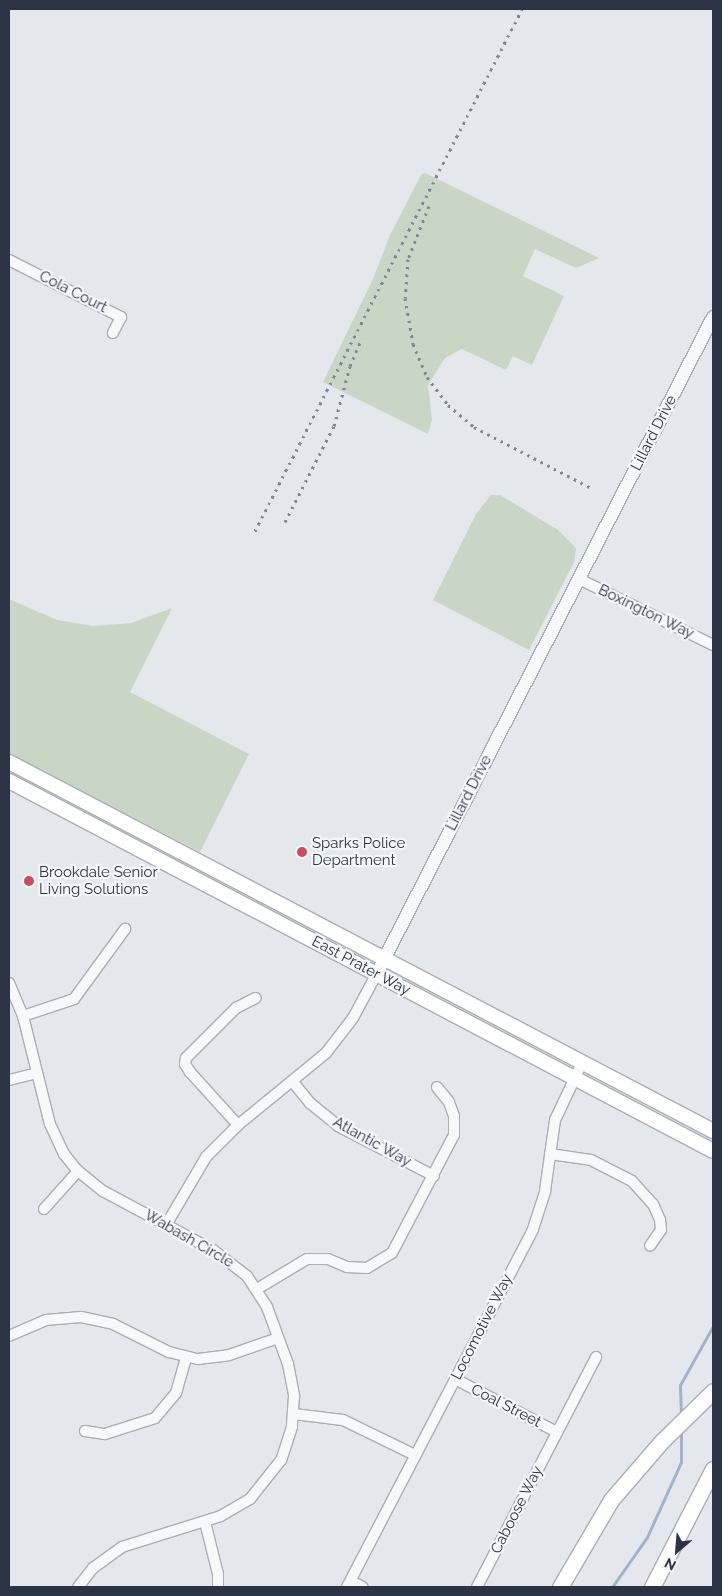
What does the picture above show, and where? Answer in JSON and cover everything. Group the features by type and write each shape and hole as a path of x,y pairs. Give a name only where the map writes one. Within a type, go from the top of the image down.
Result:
{"main road":[{"name":"East Prater Way","path":"9,762 713,1131"},
{"name":"East Prater Way","path":"9,781 713,1150"},
{"path":"560,1587 611,1500 662,1441 712,1393"},
{"path":"652,1587 713,1469"}],"street":[{"name":"Cola Court","path":"9,260 121,317 113,332"},
{"name":"Lillard Drive","path":"166,1225 206,1157 238,1125 293,1082 340,1036 376,975 713,317"},
{"name":"Boxington Way","path":"579,579 713,645"},
{"path":"23,1016 74,999 125,929"},
{"name":"Wabash Circle","path":"9,983 23,1016 56,1140 78,1171 103,1192 223,1256 257,1289 278,1338 292,1378 294,1414 281,1460 262,1488 236,1508 204,1522 122,1547 93,1568 78,1587"},
{"path":"238,1125 185,1064 189,1051 236,1008 256,998"},
{"name":"Locomotive Way","path":"349,1584 533,1229 545,1191 555,1120 582,1064"},
{"path":"9,1080 37,1073"},
{"name":"Atlantic Way","path":"293,1082 310,1103 338,1126 434,1176"},
{"path":"257,1289 307,1259 328,1259 357,1268 385,1260 398,1245 450,1144 455,1126 449,1102 437,1087"},
{"path":"550,1154 606,1166 643,1192 657,1210 661,1225 661,1230 650,1246"},
{"path":"44,1209 78,1171"},
{"path":"9,1336 46,1320 81,1317 113,1324 186,1357 221,1357 278,1338"},
{"path":"85,1431 104,1434 155,1418 176,1393 186,1357"},
{"name":"Caboose Way","path":"477,1587 596,1357"},
{"name":"Coal Street","path":"455,1379 557,1432"},
{"path":"294,1414 343,1420 416,1456"},
{"path":"204,1522 218,1574 218,1587"},
{"path":"349,1584 363,1587"}],"green space":[{"path":"425,173 599,258 576,268 535,249 523,276 564,296 532,365 513,356 506,370 462,349 445,358 428,385 432,420 428,434 323,382 373,279 390,235 421,175"},
{"path":"491,495 500,495 558,530 576,548 574,562 529,650 433,600 476,514"},
{"path":"9,599 57,620 93,626 131,623 172,608 130,692 249,754 200,852 9,754"}],"waterway":[{"path":"681,1415 680,1385 713,1326"},
{"path":"612,1587 647,1537 681,1462 681,1431"}],"railway":[{"path":"255,531 522,9"},
{"path":"429,206 408,259 405,298 413,344 427,377 448,405 474,427 593,489"},
{"path":"285,522 334,426 350,366 362,338"}],"place":[{"name":"Sparks Police Department","path":"302,852"},
{"name":"Brookdale Senior Living Solutions","path":"29,881"}]}
